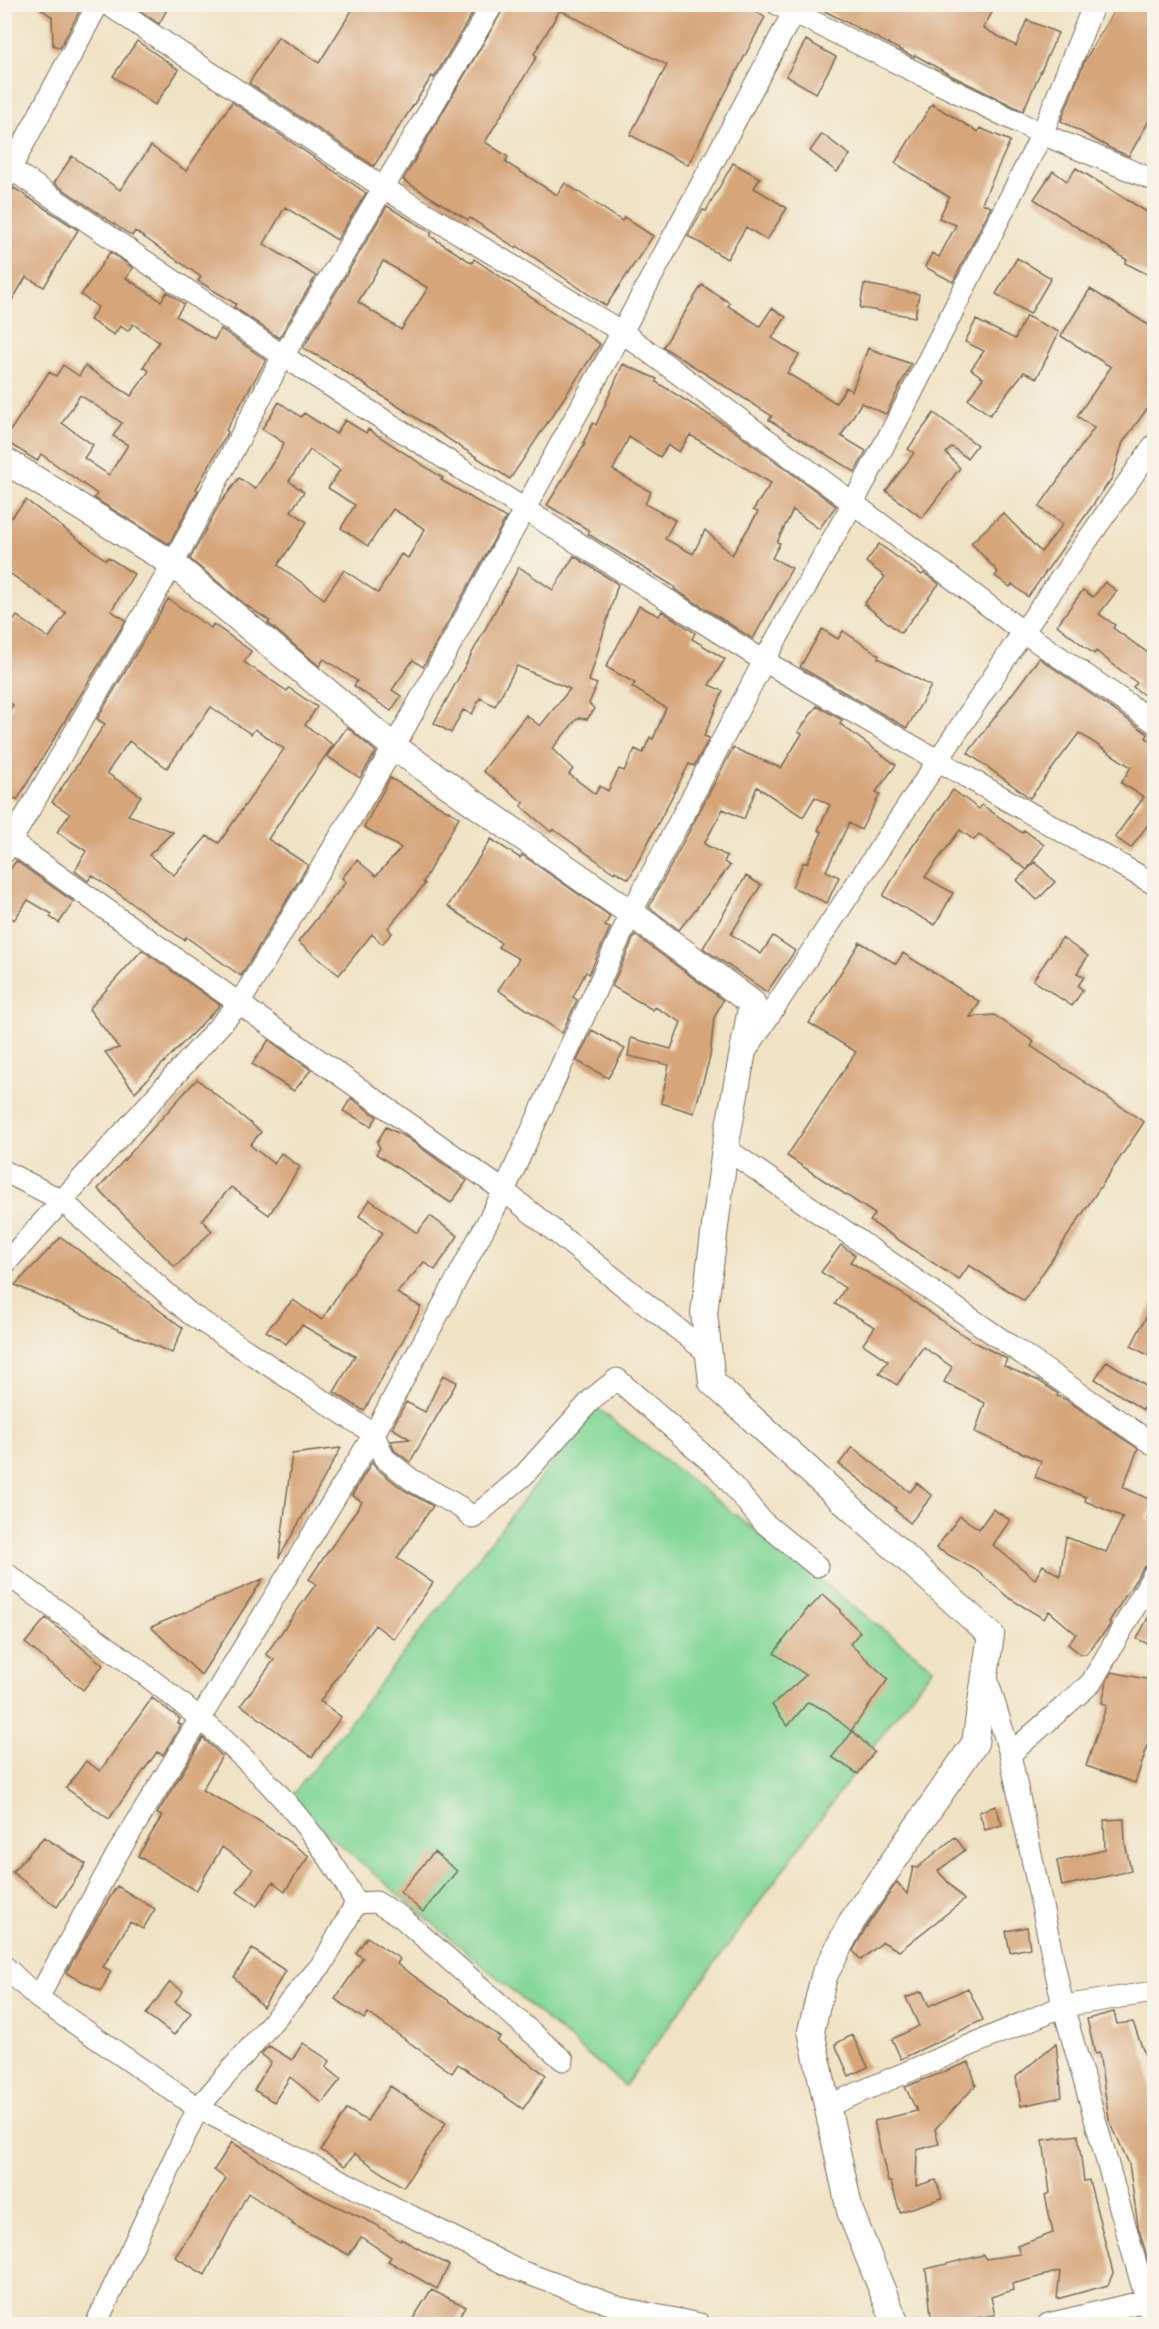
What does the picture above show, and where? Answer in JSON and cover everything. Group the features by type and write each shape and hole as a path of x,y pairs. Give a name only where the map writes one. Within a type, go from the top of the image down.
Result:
{"street":[{"path":"98,4 7,170 284,356 525,507 764,661 1155,884"},
{"path":"107,4 384,188 622,333 1023,632 1155,722"},
{"path":"493,4 284,356 173,564 7,844 504,1191 708,1353"},
{"path":"38,1998 116,1856 374,1434 504,1191 631,913 764,661 853,503 908,399 1042,134 1095,4"},
{"path":"4,1265 239,1004 394,747 622,333 789,7 1042,134 1155,180"},
{"path":"744,1052 1023,632 1155,445"},
{"path":"4,460 173,564 394,747 631,913 752,1003 725,1148 705,1313 712,1382 991,1635 975,1743 852,1921 824,1976 811,2031 850,2211 897,2325"},
{"path":"725,1148 1155,1445"},
{"path":"4,1171 61,1200 189,1313 374,1434 384,1458 412,1480 460,1507 473,1518 523,1476 592,1399 617,1380 718,1468 763,1522 817,1566"},
{"path":"4,1572 201,1717 260,1775 313,1835 338,1869 356,1903"},
{"path":"1010,1754 1091,1683 1155,1574"},
{"path":"986,1674 1010,1754 1063,2006 1151,2300 1154,2325"},
{"path":"356,1903 376,1902 401,1917 563,2060"},
{"path":"96,2325 198,2108 323,1963 356,1903"},
{"path":"4,1966 38,1998 198,2108 515,2269 621,2308 700,2325"},
{"path":"827,2106 1063,2006 1155,1992"},
{"path":"1048,2325 1151,2300"}],"green space":[{"path":"596,1407 933,1668 625,2086 288,1801"}],"building":[{"path":"35,4 83,4 60,48 53,45 52,17"},
{"path":"131,4 170,4 159,24"},
{"path":"356,4 478,4 434,78 432,76 374,166 249,83 278,37 319,63"},
{"path":"506,4 741,4 765,17 688,165 630,135 667,65 560,10 534,54 537,56 485,142 508,157 505,162 557,195 565,183 622,221 624,217 653,236 606,306 517,246 516,248 470,218 468,220 403,180"},
{"path":"811,4 997,4 983,28 1016,46 1027,20 1058,33 1023,111"},
{"path":"1118,4 1155,4 1155,110 1129,156 1061,121 1085,60"},
{"path":"806,40 836,57 816,93 786,76"},
{"path":"137,41 179,70 155,105 113,76"},
{"path":"232,102 366,193 337,240 285,207 264,244 316,276 279,338 234,307 236,304 198,281 201,277 135,231 132,236 54,183 72,156 120,190 151,146 186,171"},
{"path":"932,104 978,132 980,128 1010,141 982,203 991,207 953,282 925,267 932,253 939,257 956,225 939,218 949,197 895,163"},
{"path":"822,134 850,155 837,172 810,151"},
{"path":"733,163 760,178 754,188 787,208 767,240 746,227 727,259 688,236 703,210 706,211"},
{"path":"1076,168 1155,217 1155,278 1125,263 1127,260 1034,199 1053,171 1067,181"},
{"path":"14,188 78,230 44,287 26,277 4,314 4,208"},
{"path":"387,206 432,233 430,236 472,263 474,259 600,344 510,479 336,366 303,348","holes":["383,261 428,288 401,330 358,302"]},
{"path":"110,252 133,268 126,278 161,301 167,292 184,304 176,316 214,340 221,329 266,360 226,430 228,432 169,544 94,498 97,494 41,454 37,461 4,440 49,372 56,376 63,365 79,376 85,366 131,396 149,371 143,367 159,342 133,324 128,331 120,326 114,335 90,320 98,307 81,295","holes":["80,395 122,423 113,436 128,445 109,475 84,458 93,445 62,423"]},
{"path":"1017,258 1051,278 1030,314 996,294"},
{"path":"864,284 919,294 915,317 860,308"},
{"path":"702,285 730,303 728,306 760,326 772,308 786,317 772,338 799,355 787,373 836,403 846,387 852,391 868,348 911,364 886,414 861,403 841,436 866,451 855,472 769,420 772,416 663,347"},
{"path":"1090,289 1155,329 1155,398 1123,442 1112,478 1028,597 1012,584 1010,587 995,576 998,572 971,543 1003,513 1041,552 1063,524 1039,507 1094,428 1077,416 1111,367 1061,336"},
{"path":"1026,316 1059,332 1037,378 1024,372 990,415 968,399 983,378 971,369 984,351 965,342 976,320 1015,339"},
{"path":"623,364 657,379 656,382 730,428 836,506 819,529 793,510 777,542 780,543 772,558 792,568 753,639 674,589 675,587 588,534 590,531 547,505 585,444 583,443 593,423 596,425","holes":["690,435 771,483 753,510 758,512 732,555 705,530 693,554 665,539 675,520 645,504 651,492 613,470 629,437 660,457 668,445 679,452"]},
{"path":"279,402 301,417 304,413 336,434 345,420 366,433 368,429 443,478 441,480 506,518 423,667 413,660 392,690 401,696 391,711 354,686 357,681 324,659 319,666 268,623 270,621 247,606 190,559 219,505 239,478 255,489 276,458 284,443 262,429","holes":["310,450 340,470 328,488 355,505 341,528 368,546 393,509 425,529 408,558 401,554 378,593 344,570 324,599 278,565 307,522 291,511 304,492 289,481"]},
{"path":"934,413 977,445 967,458 952,447 946,453 960,468 922,518 886,491 914,453 908,449"},
{"path":"26,500 106,560 108,557 134,574 111,611 126,620 17,800 4,792 5,717 13,705 4,699 4,633 17,616 49,638 66,613 4,569 4,526"},
{"path":"879,544 922,575 924,573 939,584 901,633 864,604 885,577 866,562"},
{"path":"574,556 618,584 589,681 597,684 589,704 595,709 587,719 579,718 575,721 552,749 573,769 569,774 595,794 600,786 608,791 619,769 624,771 635,749 643,753 650,737 653,739 666,708 632,687 635,683 606,667 639,606 659,616 662,611 695,633 692,639 725,659 709,685 723,691 704,736 709,738 694,766 689,764 629,879 615,871 614,873 553,829 551,832 521,806 524,803 483,771 526,715 540,726 570,689 517,666 495,706 480,698 472,714 463,710 451,733 434,723 519,567 553,590"},
{"path":"1105,582 1117,591 1099,614 1115,625 1113,628 1155,658 1155,703 1133,687 1137,683 1096,651 1094,654 1057,625 1083,590 1093,597"},
{"path":"168,599 211,628 213,624 251,651 244,662 287,691 289,688 317,707 305,725 333,745 268,839 308,865 241,976 186,937 184,940 92,875 88,881 75,871 86,851 57,832 70,814 52,802 105,724 97,719","holes":["211,707 251,734 255,729 284,749 219,843 207,836 174,875 149,855 173,832 128,815 141,796 107,773 129,741 167,768"]},
{"path":"822,629 838,639 843,631 879,655 878,658 931,686 907,728 800,667"},
{"path":"1039,658 1148,734 1146,738 1155,743 1155,815 1131,848 1115,837 1144,797 1121,783 1131,767 1079,733 1030,798 968,753"},
{"path":"817,706 842,720 840,724 896,765 876,792 880,794 861,830 849,823 826,871 839,877 827,903 792,887 803,863 807,863 822,832 818,830 830,805 815,797 803,817 757,787 744,819 723,809 704,844 727,856 724,862 730,866 679,930 649,907 733,748 781,768 802,734 798,732"},
{"path":"347,727 376,752 360,778 327,756"},
{"path":"390,778 459,817 423,882 425,884 388,928 392,933 382,944 372,934 339,975 298,942 346,882 342,878 357,860 376,876 401,848 364,827"},
{"path":"953,790 979,809 982,805 1022,833 1024,830 1044,845 1027,870 979,834 974,840 960,830 925,877 953,893 935,925 883,896 907,854"},
{"path":"491,839 520,858 522,855 610,916 605,926 610,928 589,974 586,972 573,997 577,1000 562,1033 498,990 519,959 498,947 501,943 448,906"},
{"path":"16,861 74,902 59,923 50,917 52,914 28,900 14,920 4,911 4,878"},
{"path":"1035,862 1055,882 1037,900 1017,880"},
{"path":"746,876 761,885 731,934 761,954 773,936 795,951 767,992 703,948"},
{"path":"635,935 723,1000 714,1018 710,1057 694,1113 661,1103 669,1065 628,1056 631,1038 671,1049 681,1022 655,1007 653,1010 612,986"},
{"path":"1062,938 1088,956 1077,973 1084,977 1078,986 1083,990 1072,1006 1033,980"},
{"path":"860,942 896,964 903,953 980,1002 970,1017 994,1015 1034,1042 1031,1046 1144,1122 1024,1301 969,1265 959,1280 870,1221 875,1214 787,1156 856,1052 809,1023"},
{"path":"142,950 220,1005 135,1092 105,1052 119,1048 89,1009"},
{"path":"592,1030 625,1049 608,1078 577,1061"},
{"path":"269,1040 311,1070 294,1091 252,1064"},
{"path":"197,1079 261,1132 250,1145 274,1164 281,1153 300,1167 269,1215 231,1187 202,1220 212,1231 175,1267 98,1189"},
{"path":"351,1098 377,1117 371,1126 343,1111"},
{"path":"386,1127 406,1137 467,1181 451,1203 376,1154 380,1148 377,1142"},
{"path":"370,1200 417,1233 430,1216 458,1236 435,1270 424,1262 397,1293 421,1307 364,1411 334,1392 355,1356 302,1325 286,1344 266,1331 293,1300 322,1320 345,1283 383,1233 359,1216"},
{"path":"61,1237 183,1328 172,1353 15,1285"},
{"path":"841,1245 855,1255 850,1262 971,1340 1007,1359 1004,1366 1039,1381 1058,1394 1057,1396 1065,1399 1138,1449 1123,1487 1155,1502 1147,1519 1155,1523 1155,1559 1143,1568 1109,1622 1111,1623 1108,1628 1086,1654 1080,1654 1068,1644 1076,1634 1049,1611 1044,1619 1009,1598 976,1570 936,1548 960,1516 979,1529 993,1509 1010,1520 993,1545 1035,1579 1043,1565 1060,1576 1066,1537 1106,1552 1123,1517 1085,1501 1086,1497 1035,1477 1041,1461 975,1432 985,1403 944,1382 952,1367 923,1347 897,1385 879,1373 888,1361 863,1344 875,1327 835,1304 845,1288 821,1272"},
{"path":"1155,1300 1155,1359 1131,1346"},
{"path":"1107,1361 1155,1392 1143,1410 1095,1379"},
{"path":"443,1375 457,1382 410,1462 394,1450 391,1441 410,1439 392,1428 406,1402 425,1412"},
{"path":"852,1447 910,1492 917,1483 932,1496 910,1523 895,1510 896,1508 839,1464"},
{"path":"341,1448 279,1558 292,1454"},
{"path":"372,1462 376,1468 404,1490 433,1506 397,1558 433,1583 394,1639 375,1625 320,1701 341,1717 312,1757 241,1705 274,1660 266,1654 316,1584 309,1579 362,1502 352,1495"},
{"path":"263,1579 201,1675 151,1627"},
{"path":"823,1594 860,1632 850,1644 888,1679 851,1731 827,1711 808,1702 788,1726 772,1705 806,1675 774,1653 809,1607"},
{"path":"1155,1604 1155,1647 1137,1639"},
{"path":"46,1618 103,1665 83,1690 25,1643"},
{"path":"1112,1672 1155,1681 1155,1725 1135,1783 1086,1766 1107,1705 1102,1703 1107,1681"},
{"path":"152,1698 180,1719 178,1723 181,1725 163,1755 157,1752 109,1819 66,1788 86,1761 100,1771"},
{"path":"853,1731 874,1752 858,1774 832,1757"},
{"path":"203,1738 222,1756 202,1790 259,1821 309,1856 285,1891 273,1882 257,1906 237,1892 253,1869 222,1847 196,1891 138,1856 162,1816 157,1814"},
{"path":"996,1806 1002,1825 985,1830 979,1812"},
{"path":"1124,1819 1125,1843 1131,1871 1062,1886 1057,1861 1105,1850 1104,1820"},
{"path":"44,1837 86,1864 57,1907 12,1872"},
{"path":"955,1837 965,1850 938,1871 964,1900 899,1951 883,1942 861,1960 853,1951 897,1882 907,1894 913,1867 917,1868"},
{"path":"434,1852 457,1871 423,1912 400,1892"},
{"path":"117,1886 155,1909 143,1929 130,1922 103,1967 111,1971 101,1991 66,1973"},
{"path":"1027,1927 1030,1948 1010,1952 1006,1931"},
{"path":"367,1937 400,1959 397,1964 500,2037 497,2041 546,2075 523,2109 458,2064 452,2073 368,2013 364,2019 335,1999 363,1958 356,1953"},
{"path":"252,1949 286,1971 263,2007 234,1977"},
{"path":"170,1982 183,1991 175,2002 191,2013 174,2035 146,2014"},
{"path":"968,1988 983,2020 901,2059 892,2039 919,2026 906,1998 922,1991 929,2006"},
{"path":"1114,2012 1117,2024 1133,2022 1146,2058 1155,2121 1155,2271 1151,2271 1138,2226 1129,2164 1109,2119 1099,2053 1095,2054 1087,2019"},
{"path":"852,2035 868,2067 849,2076 835,2044"},
{"path":"303,2043 330,2061 326,2067 341,2079 322,2103 290,2077 274,2102 254,2090 271,2062 261,2054 269,2046 292,2060"},
{"path":"1056,2043 1062,2097 1021,2106 1016,2077"},
{"path":"969,2062 976,2085 935,2129 939,2144 917,2150 916,2186 936,2180 942,2198 900,2212 891,2182 888,2182 874,2121 917,2111 905,2087"},
{"path":"390,2086 446,2123 403,2187 355,2154 345,2166 321,2150 347,2109 367,2121"},
{"path":"1078,2135 1084,2181 1089,2180 1113,2273 1108,2285 1057,2299 1060,2271 1012,2284 1013,2290 991,2297 995,2315 932,2325 926,2269 983,2255 986,2259 1020,2254 1017,2246 1053,2233 1045,2195 1050,2193 1043,2140"},
{"path":"232,2142 311,2194 375,2224 400,2241 401,2239 449,2265 437,2289 388,2261 391,2257 361,2237 349,2255 292,2224 248,2193 205,2275 175,2257 226,2179 214,2170"},
{"path":"431,2290 465,2306 454,2325 409,2325"}]}
